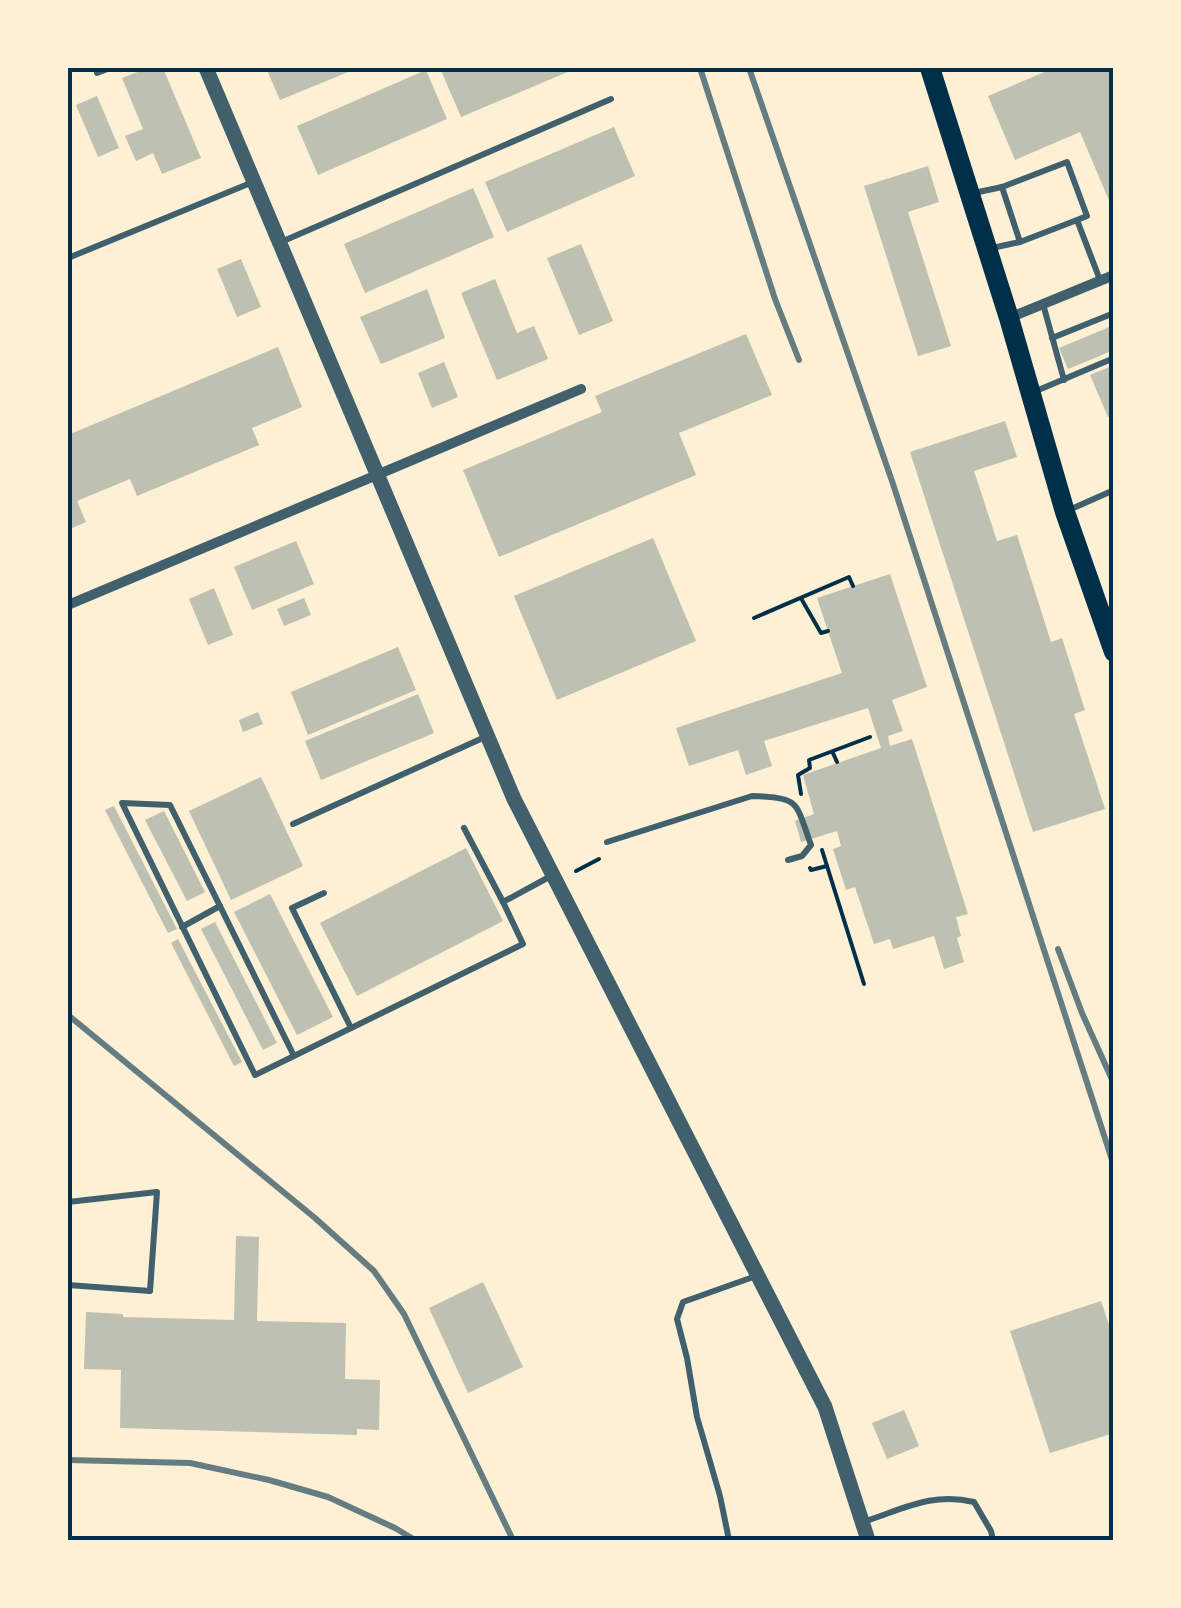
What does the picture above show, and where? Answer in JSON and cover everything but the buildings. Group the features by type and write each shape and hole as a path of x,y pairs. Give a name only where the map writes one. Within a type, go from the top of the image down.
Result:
{"main road":[{"path":"930,68 1010,318 1064,512 1114,652"}],"street":[{"path":"206,68 514,799 825,1407 868,1540"},
{"path":"1010,318 1114,275"},
{"path":"68,604 581,389"}],"lane":[{"path":"97,73 110,68"},
{"path":"279,243 611,99"},
{"path":"970,194 1002,187 1067,162 1087,216 1020,242 988,249"},
{"path":"68,258 254,182"},
{"path":"1002,187 1020,242"},
{"path":"1077,220 1100,280"},
{"path":"1043,304 1064,380"},
{"path":"1052,338 1114,313"},
{"path":"1031,394 1114,358"},
{"path":"1064,512 1114,490"},
{"path":"293,824 486,736"},
{"path":"607,842 752,796 771,797 788,799 798,808 811,844 802,856 788,860"},
{"path":"294,1056 170,805 122,803 255,1075 294,1056 350,1028 523,944 464,828"},
{"path":"503,902 552,875"},
{"path":"324,893 292,908 350,1028"},
{"path":"182,926 220,906"},
{"path":"68,1202 157,1192 150,1292 68,1285"},
{"path":"729,1540 697,1418 677,1319 683,1302 757,1276"},
{"path":"862,1522 927,1500 953,1497 974,1502 993,1540"}],"path":[{"path":"754,618 849,578 852,586"},
{"path":"801,598 821,633 828,631"},
{"path":"800,792 798,774 810,768 809,760 870,737"},
{"path":"833,752 837,762"},
{"path":"820,847 864,984"},
{"path":"804,852 811,870 827,866"},
{"path":"576,871 599,859"}],"railway":[{"path":"700,68 775,299 799,360"},
{"path":"749,68 893,484 1114,1166"},
{"path":"1058,949 1114,1084"},
{"path":"68,1015 374,1271 404,1314 513,1540"},
{"path":"68,1460 190,1463 269,1480 328,1497 415,1540"}]}
